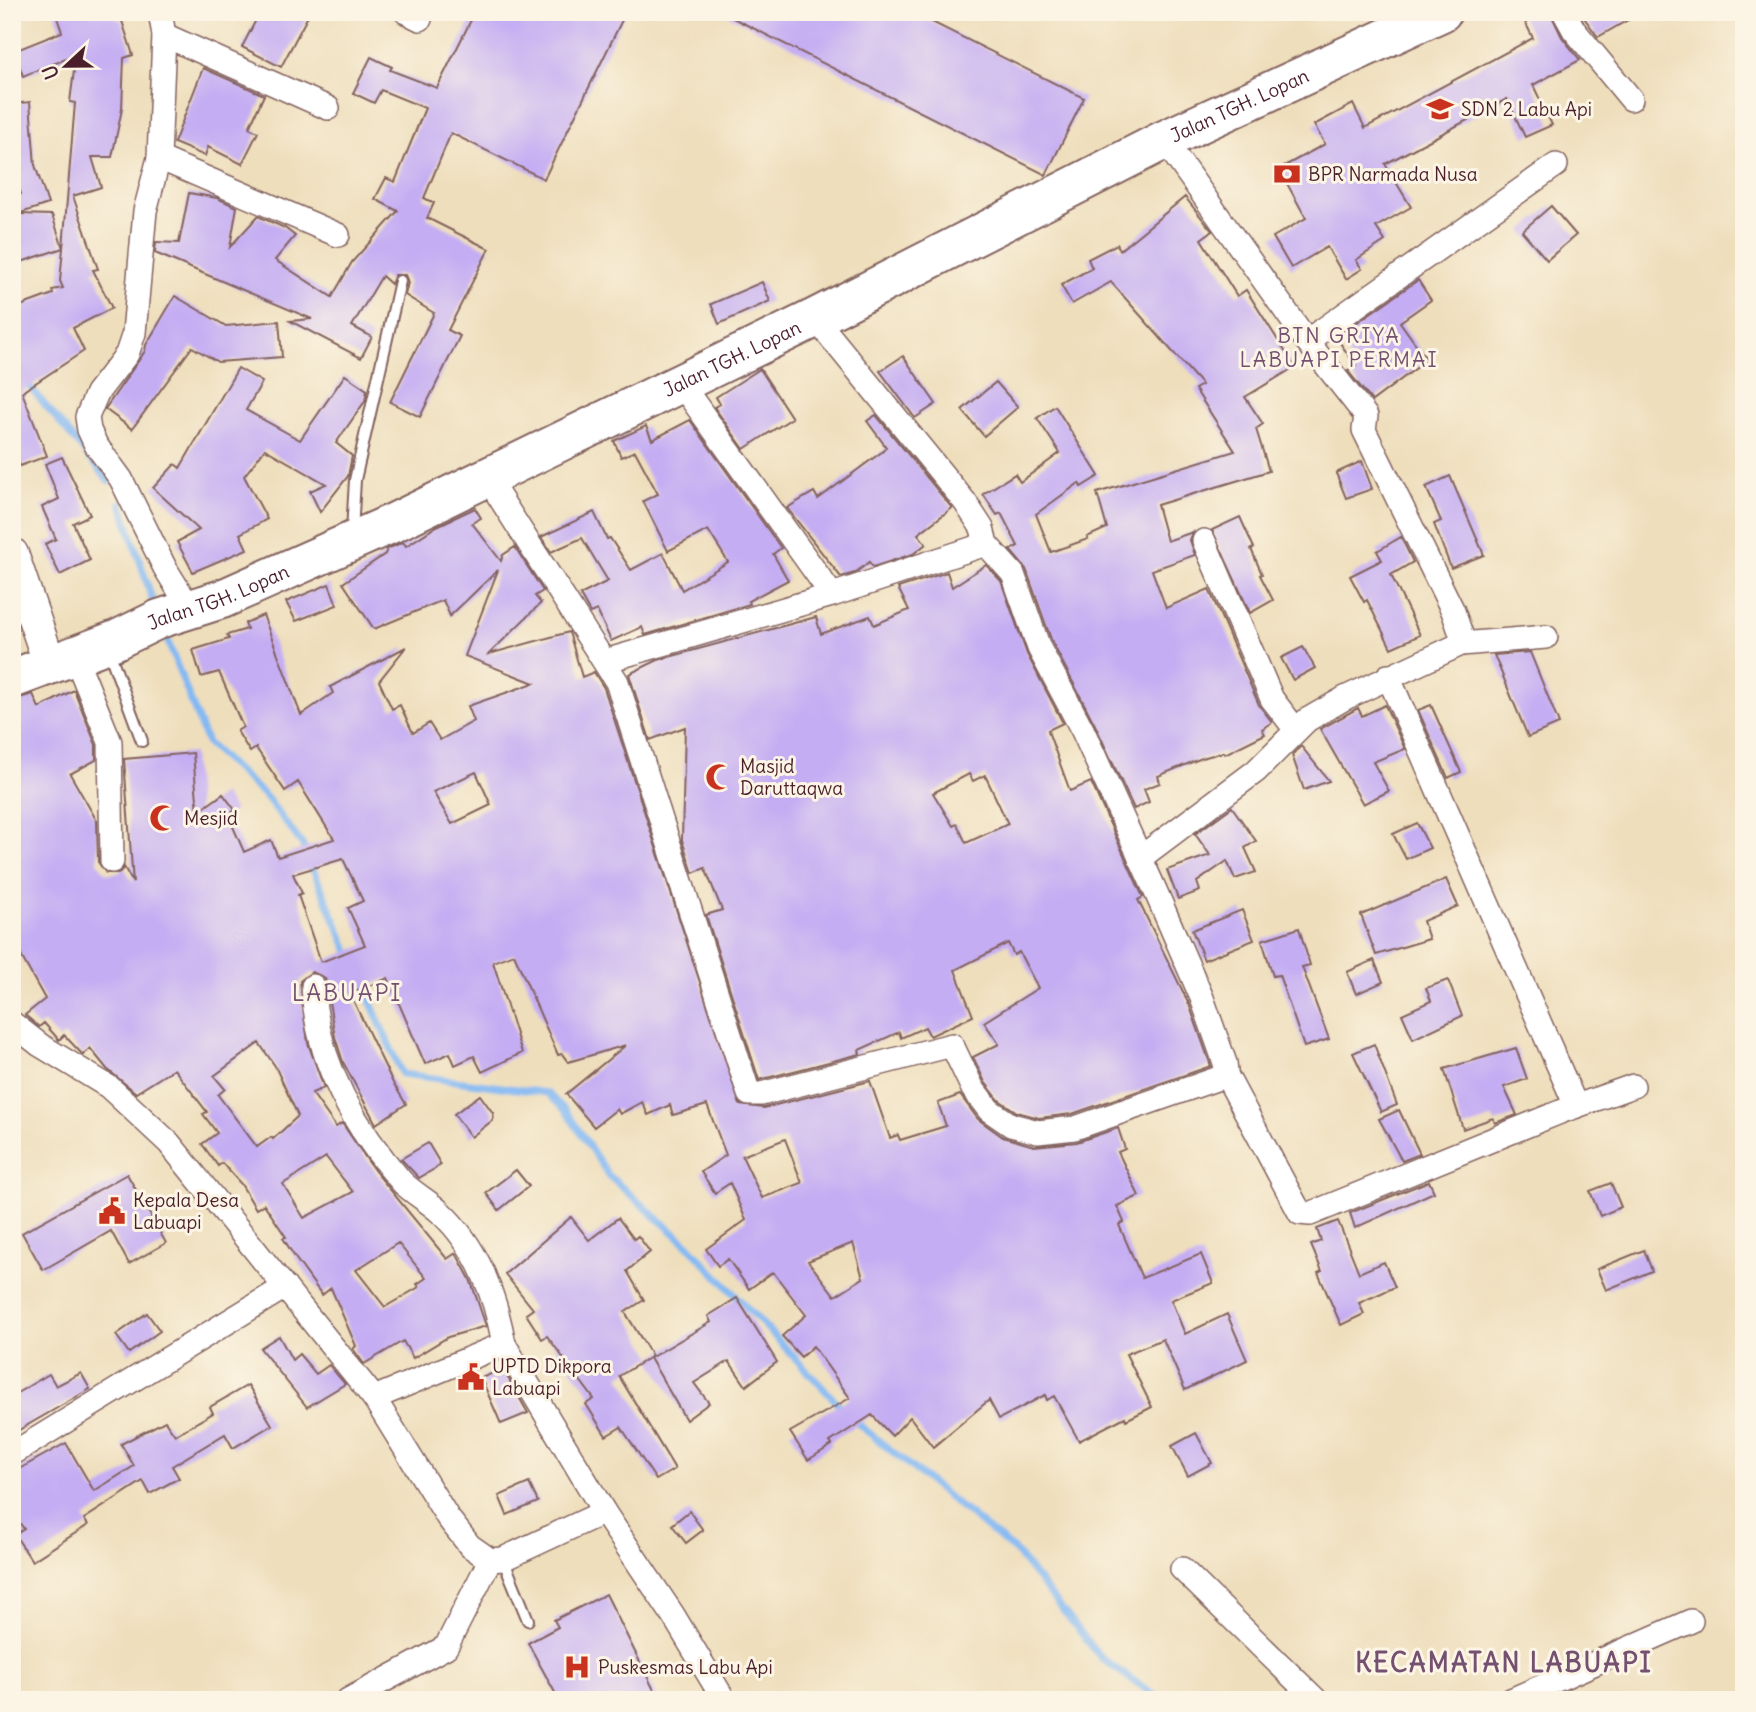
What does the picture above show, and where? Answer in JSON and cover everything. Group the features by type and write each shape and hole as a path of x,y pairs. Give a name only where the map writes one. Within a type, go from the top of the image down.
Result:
{"highway":[{"name":"Jalan TGH. Lopan","path":"12,679 87,651 351,542 815,318 1164,140 1442,12"}],"street":[{"path":"160,12 164,35 159,158 145,211 134,333 127,354 97,393 87,416 89,430 96,445 121,479 165,568 175,614"},
{"path":"1564,12 1574,30 1631,99"},
{"path":"164,35 328,108"},
{"path":"1164,140 1307,341 1366,416 1364,430 1453,611 1462,637 1461,644"},
{"path":"159,158 338,234"},
{"path":"1307,341 1556,165"},
{"path":"815,318 965,502 982,528 986,544 1013,574 1039,648 1083,731 1202,998 1225,1063 1225,1073 1300,1213 1310,1214 1576,1106 1633,1086"},
{"path":"681,384 832,596"},
{"path":"488,478 617,682 749,1094 761,1094 952,1045 973,1089 999,1118 1023,1130 1063,1132 1218,1079 1225,1073"},
{"path":"1204,541 1272,699 1296,730"},
{"path":"605,661 832,596 986,544"},
{"path":"12,554 87,651 110,742 111,861"},
{"path":"1140,858 1256,771 1307,720 1388,676 1438,657 1461,644 1546,637"},
{"path":"1388,676 1576,1106"},
{"path":"313,986 323,1046 341,1096 359,1126 403,1183 441,1212 465,1242 486,1278 497,1305 504,1344 604,1512 673,1615 724,1700"},
{"path":"12,1023 40,1045 108,1087 150,1123 374,1398 449,1518 470,1546 496,1560"},
{"path":"12,1454 285,1287"},
{"path":"374,1398 504,1344"},
{"path":"348,1700 446,1647 496,1560 604,1512"},
{"path":"1182,1569 1315,1700"},
{"path":"1511,1700 1691,1621"}],"lane":[{"path":"351,542 355,480 400,281"},
{"path":"87,651 142,741"},
{"path":"496,1560 528,1620"}],"building":[{"path":"55,12 106,12 122,21 133,55 124,58 122,109 112,157 92,157 101,187 73,196 98,269 93,270 112,308 73,328 84,351 22,392 47,456 20,466 12,446 12,309 53,294 52,290 63,288 60,281 75,103 70,102 76,55 23,76 14,51 62,32"},
{"path":"260,12 310,12 281,67 242,47"},
{"path":"475,12 626,12 544,179 451,133 424,198 434,203 427,218 489,249 448,330 460,336 420,417 390,402 434,313 405,295 408,282 405,275 395,275 391,284 382,276 352,326 372,337 361,358 290,321 312,319 155,253 156,242 179,243 189,193 217,198 237,207 230,247 258,216 285,228 295,236 275,260 332,297 352,262 398,211 375,199 386,178 395,182 425,108 381,90 374,103 353,93 371,57 392,67 390,70 437,88"},
{"path":"721,12 912,12 1084,98 1046,175"},
{"path":"1520,12 1550,12 1562,37 1580,60 1533,85 1552,125 1525,137 1507,99 1385,164 1411,207 1376,227 1385,241 1356,260 1362,269 1346,279 1327,247 1291,268 1273,237 1306,218 1279,169 1325,144 1314,125 1353,104 1365,128 1533,38"},
{"path":"1580,12 1642,12 1598,37"},
{"path":"203,68 264,95 249,128 258,132 242,164 208,147 205,156 174,143"},
{"path":"30,102 35,165 48,204 18,214 52,215 63,248 12,265 12,198 21,194 12,166 12,104"},
{"path":"1185,197 1212,231 1201,239 1237,296 1246,290 1295,367 1245,397 1263,424 1256,429 1269,471 1157,505 1167,541 1193,532 1190,540 1195,555 1152,570 1166,608 1209,589 1259,705 1272,722 1262,729 1265,734 1225,754 1224,752 1202,758 1158,776 1160,783 1144,789 1149,802 1134,809 1052,642 1026,569 1010,550 1018,546 1001,513 997,515 983,494 1015,474 1020,482 1060,453 1037,418 1055,406 1099,476 1081,487 1079,483 1036,514 1051,552 1088,539 1087,537 1107,528 1097,493 1235,451 1195,389 1202,385 1111,282 1072,304 1061,285 1092,268 1088,259 1117,244 1120,250"},
{"path":"1551,206 1576,235 1547,260 1522,231"},
{"path":"1418,280 1431,300 1400,322 1427,360 1372,401 1348,371 1356,366 1336,337"},
{"path":"762,282 770,301 719,324 711,304"},
{"path":"175,296 226,326 279,321 282,357 218,362 192,347 132,429 105,409 145,351"},
{"path":"903,356 936,404 915,418 880,371"},
{"path":"238,368 262,382 246,410 300,440 345,375 367,390 365,401 336,443 352,456 348,476 320,512 310,491 326,484 265,449 244,476 267,519 240,534 247,549 193,572 177,542 199,530 153,488 175,464 180,468"},
{"path":"760,369 792,418 744,449 714,407 720,404 716,397"},
{"path":"996,382 1018,407 984,436 962,410"},
{"path":"876,415 952,508 918,534 926,544 913,554 873,567 869,562 855,573 841,577 787,508 814,492 818,499 883,451 886,447 867,421"},
{"path":"690,420 781,548 773,554 788,580 748,601 750,604 645,635 642,627 611,641 597,610 590,613 580,595 608,581 582,538 551,552 541,537 594,512 607,539 610,538 631,570 663,553 682,590 728,562 708,530 668,551 643,501 658,494 635,451 621,457 614,441 646,426 652,440"},
{"path":"62,457 90,515 73,523 90,560 60,575 45,544 56,539 42,507 59,499 45,464"},
{"path":"1362,461 1372,489 1346,498 1336,473"},
{"path":"1450,476 1484,555 1451,568 1434,524 1441,521 1426,487"},
{"path":"475,508 481,518 472,523 501,561 503,555 515,547 543,591 535,596 541,603 489,654 569,632 582,677 594,672 604,688 740,1105 764,1108 870,1081 890,1138 898,1135 900,1140 946,1126 938,1103 960,1095 978,1119 1003,1137 1034,1146 1077,1142 1118,1128 1125,1149 1118,1152 1139,1196 1117,1206 1124,1222 1119,1225 1142,1278 1201,1254 1213,1283 1171,1300 1185,1334 1227,1314 1247,1360 1185,1390 1163,1339 1126,1354 1152,1407 1126,1420 1125,1417 1079,1441 1054,1396 1047,1400 1045,1395 999,1419 989,1400 933,1447 910,1417 892,1436 872,1415 808,1460 790,1432 850,1398 813,1346 801,1357 782,1336 806,1315 773,1272 749,1289 728,1259 718,1266 706,1249 746,1220 730,1183 715,1193 701,1172 726,1155 707,1105 673,1115 670,1105 648,1115 642,1102 620,1114 617,1109 594,1127 566,1094 626,1045 568,1062 562,1054 558,1055 514,954 493,962 522,1053 482,1072 474,1056 455,1065 450,1053 425,1064 388,978 350,994 406,1104 376,1124 343,1062 335,1037 325,978 312,972 300,981 308,1043 324,1088 312,1093 336,1127 342,1123 374,1170 447,1259 456,1253 470,1279 486,1326 448,1337 413,1358 403,1341 364,1364 353,1349 356,1346 331,1288 322,1295 296,1259 283,1238 286,1237 264,1204 256,1209 241,1184 222,1163 218,1166 202,1144 217,1133 203,1114 207,1112 174,1069 136,1093 107,1069 90,1048 83,1055 64,1035 59,1040 44,1023 39,1027 25,1015 45,999 20,954 12,957 12,700 33,694 39,708 74,690 96,745 96,760 70,774 97,821 98,862 106,873 119,873 124,867 133,883 124,759 193,753 198,812 223,794 235,810 228,815 244,852 271,840 278,857 334,839 298,782 285,791 256,748 250,752 237,731 243,727 219,672 201,677 193,650 229,639 227,635 247,629 245,623 263,615 301,715 333,693 330,687 406,647 379,681 392,709 400,705 413,733 429,723 440,740 474,721 468,706 534,683 465,656 498,570 450,616 443,600 374,629 343,583 385,554 387,549 403,542 406,546 437,526","holes":["476,772 491,805 452,824 433,792","343,859 363,901 348,908 365,945 321,962 298,895 302,893 293,874","259,1043 275,1066 298,1116 273,1139 271,1137 257,1147 218,1095 225,1089 214,1076","785,1139 802,1183 762,1198 742,1156","326,1157 353,1192 304,1218 283,1184","398,1243 426,1278 417,1284 419,1287 385,1307 356,1270","853,1243 863,1278 835,1296 808,1261"]},
{"path":"1240,517 1254,548 1251,549 1262,574 1260,575 1273,600 1250,613 1212,530"},
{"path":"1401,537 1413,562 1391,575 1420,635 1391,648 1367,600 1364,602 1350,576 1382,560 1377,551"},
{"path":"986,565 1001,581 1027,654 1063,723 1048,730 1070,791 1091,782 1143,897 1138,900 1189,1004 1211,1066 1072,1114 1039,1118 1017,1112 999,1100 985,1082 973,1057 999,1044 984,1022 1038,988 1019,952 1014,955 1008,943 955,970 973,1016 930,1036 925,1027 901,1038 899,1032 859,1050 860,1054 759,1080 706,915 722,910 705,868 693,873 682,840 685,727 650,740 629,674 658,660 816,617 821,634 870,616 874,625 909,610 898,588 947,572 952,587","holes":["969,774 973,781 985,775 1008,824 966,843 957,824 953,826 933,793"]},
{"path":"329,584 337,605 296,621 286,602"},
{"path":"1303,647 1315,668 1293,680 1281,658"},
{"path":"1530,652 1559,724 1528,737 1494,655"},
{"path":"1385,705 1405,749 1373,762 1389,791 1363,804 1320,729 1358,708 1362,716"},
{"path":"1431,705 1461,772 1448,778 1418,710"},
{"path":"1301,746 1329,781 1304,790 1292,755"},
{"path":"1232,807 1256,841 1245,848 1256,872 1235,879 1227,861 1197,882 1200,891 1178,899 1167,870 1210,855 1195,834"},
{"path":"1417,823 1430,848 1406,859 1393,834"},
{"path":"1446,879 1458,906 1423,921 1429,939 1376,955 1361,915"},
{"path":"1242,910 1254,940 1204,960 1192,930"},
{"path":"1299,928 1310,965 1302,967 1329,1039 1304,1047 1279,975 1273,976 1262,940"},
{"path":"1374,960 1383,982 1356,994 1347,972"},
{"path":"1448,980 1462,1016 1413,1039 1402,1014 1431,1001 1426,988"},
{"path":"1374,1044 1397,1105 1381,1112 1353,1053"},
{"path":"1516,1048 1527,1079 1504,1087 1517,1115 1495,1123 1493,1118 1463,1129 1444,1069"},
{"path":"480,1095 493,1113 493,1120 471,1137 454,1114"},
{"path":"1399,1110 1420,1154 1402,1161 1379,1119"},
{"path":"428,1143 441,1165 419,1178 401,1159"},
{"path":"516,1170 529,1186 499,1210 486,1193"},
{"path":"127,1174 166,1243 129,1264 111,1231 43,1270 22,1233"},
{"path":"1429,1181 1434,1192 1355,1228 1350,1213"},
{"path":"1611,1183 1621,1207 1600,1216 1590,1191"},
{"path":"571,1217 589,1240 618,1218 634,1239 638,1236 650,1252 627,1271 644,1300 625,1312 652,1356 619,1376 675,1469 656,1480 621,1427 606,1436 586,1404 594,1399 547,1336 542,1339 526,1314 533,1309 505,1274"},
{"path":"1338,1221 1359,1273 1384,1262 1395,1287 1359,1303 1364,1314 1341,1325 1318,1273 1322,1271 1311,1245 1321,1241 1317,1229"},
{"path":"1644,1250 1652,1271 1606,1290 1597,1269"},
{"path":"737,1298 777,1362 746,1386 729,1361 694,1383 709,1403 686,1420 650,1358 711,1322 708,1316"},
{"path":"147,1313 160,1331 129,1353 116,1335"},
{"path":"279,1336 292,1360 299,1354 316,1374 329,1365 345,1384 307,1407 260,1348"},
{"path":"503,1369 528,1413 501,1424 481,1378"},
{"path":"81,1373 90,1389 12,1434 12,1396 49,1374 56,1386"},
{"path":"248,1385 272,1425 233,1448 225,1434 172,1466 179,1478 150,1494 143,1481 84,1519 88,1525 32,1561 15,1535 24,1529 12,1512 12,1473 66,1443 94,1491 134,1466 121,1444 165,1421 175,1435 213,1413 210,1407"},
{"path":"1196,1433 1212,1463 1188,1476 1172,1446"},
{"path":"529,1483 538,1502 507,1515 499,1496"},
{"path":"689,1511 703,1530 686,1543 672,1525"},
{"path":"606,1594 659,1700 559,1700 528,1643 558,1627 554,1620"}],"waterway":[{"path":"24,380 109,481"},
{"path":"121,503 155,608"},
{"path":"163,629 207,743 267,798 302,844 352,959"},
{"path":"361,980 402,1074 547,1093 566,1111 609,1176 687,1244 844,1410"},
{"path":"852,1419 1015,1551 1102,1659 1162,1700"}],"place":[{"name":"SDN 2 Labu Api","path":"1440,109"},
{"name":"BPR Narmada Nusa","path":"1287,174"},
{"name":"Masjid Daruttaqwa","path":"719,777"},
{"name":"Mesjid","path":"163,818"},
{"name":"Kepala Desa Labuapi","path":"112,1211"},
{"name":"UPTD Dikpora Labuapi","path":"471,1377"},
{"name":"Puskesmas Labu Api","path":"577,1667"}],"district":[{"name":"BTN GRIYA LABUAPI PERMAI","path":"1339,348"},
{"name":"LABUAPI","path":"347,993"},
{"name":"KECAMATAN LABUAPI","path":"1504,1663"}]}
